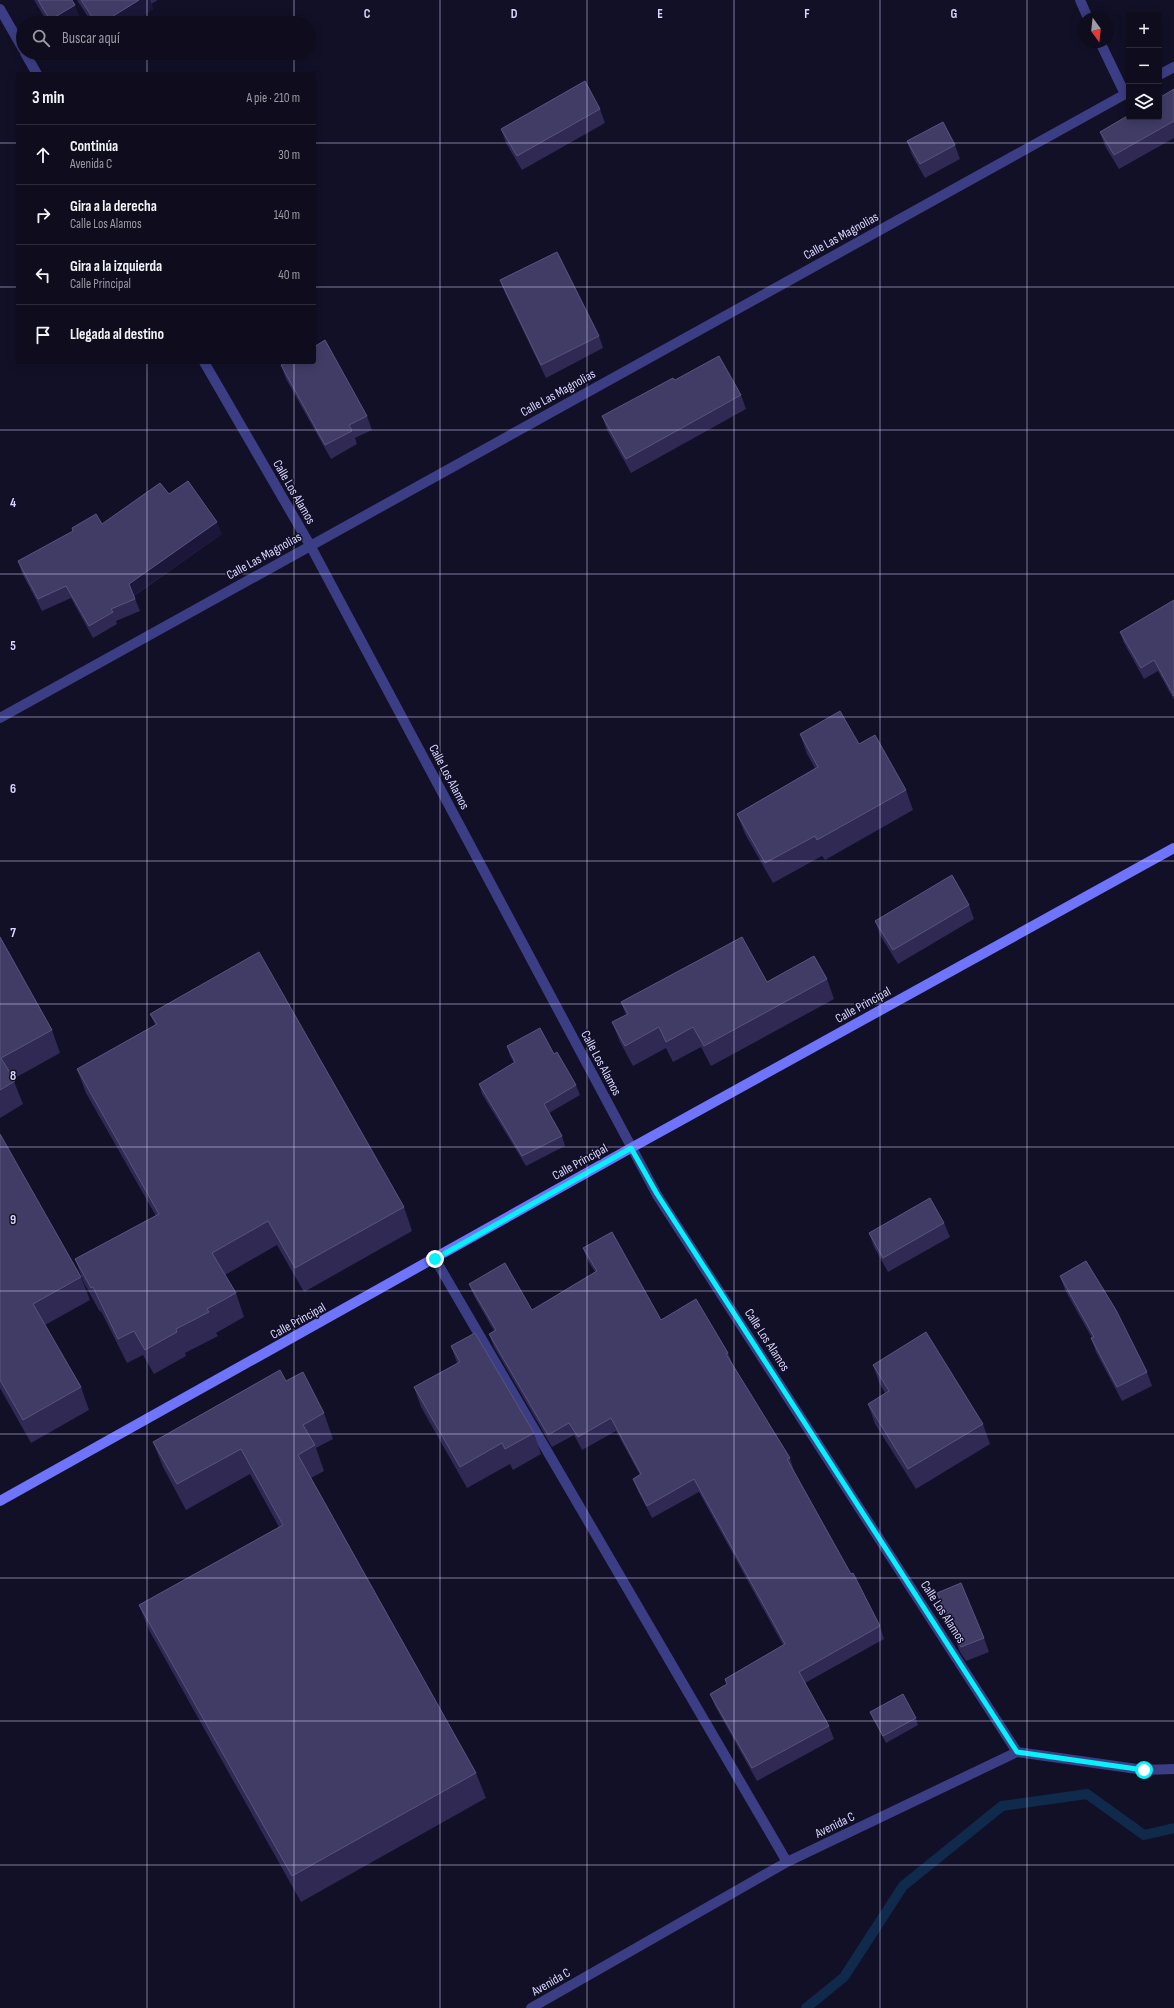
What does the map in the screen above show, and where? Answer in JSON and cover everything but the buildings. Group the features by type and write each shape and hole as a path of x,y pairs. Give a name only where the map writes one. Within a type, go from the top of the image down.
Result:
{"street":[{"path":"1080,0 1085,12"},
{"path":"0,9 16,37"},
{"path":"1103,48 1126,91"},
{"path":"29,60 36,72"},
{"path":"1162,73 1174,67"},
{"name":"Calle Las Magnolias","path":"0,718 1126,94"},
{"name":"Calle Los Alamos","path":"205,364 310,545 631,1148 657,1194 1017,1752"},
{"name":"Calle Principal","path":"0,1501 631,1148 1174,848"},
{"path":"435,1259 788,1862"},
{"path":"1017,1752 1144,1770 1174,1769"},
{"name":"Avenida C","path":"531,2008 788,1862 1017,1752"}],"waterway":[{"path":"806,2008 844,1977 903,1886 1002,1806 1087,1794 1144,1835 1174,1828"}],"route":[{"path":"435,1259 631,1148 657,1194 1017,1752 1144,1770"}]}
